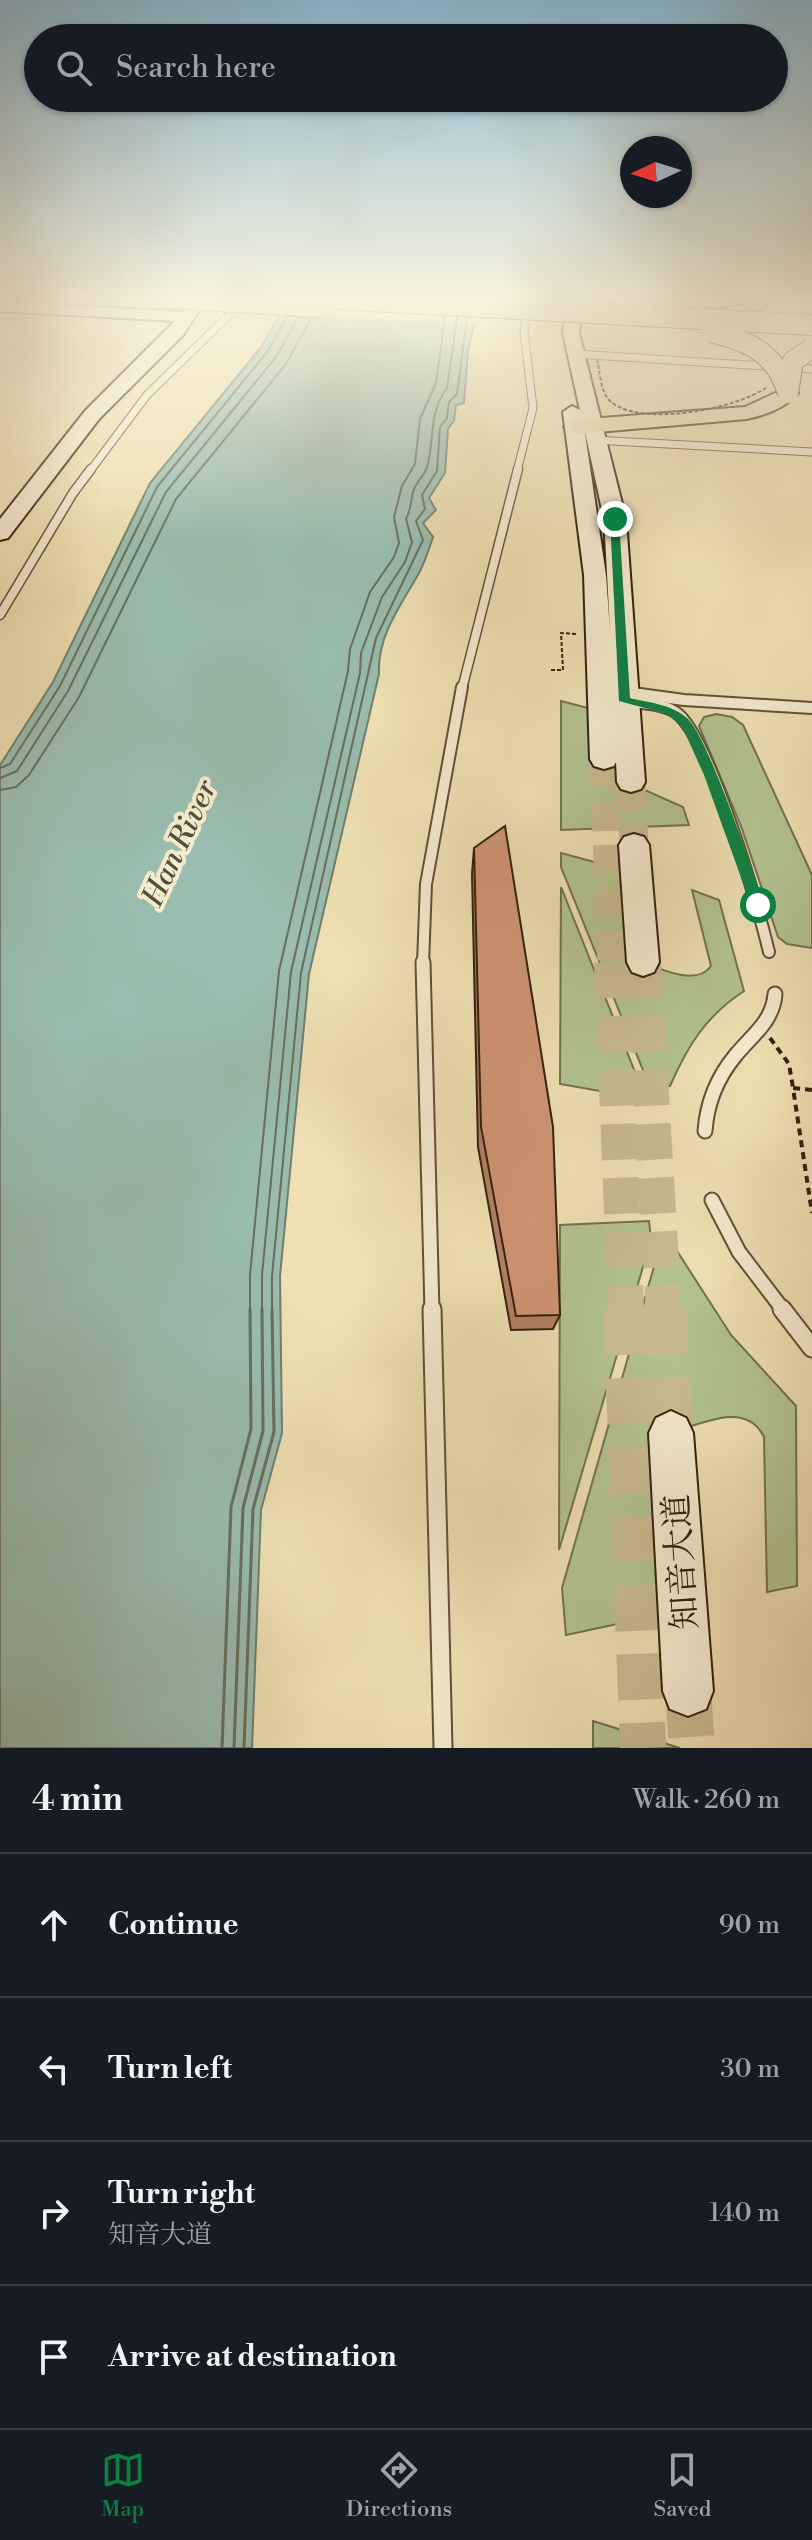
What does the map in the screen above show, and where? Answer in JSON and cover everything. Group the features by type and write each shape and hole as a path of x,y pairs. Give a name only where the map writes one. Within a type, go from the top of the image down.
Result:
{"main road":[{"path":"0,512 90,399 111,379"},
{"path":"0,533 123,379"},
{"path":"568,379 615,519 631,782"},
{"path":"586,379 586,433 604,759"},
{"path":"779,388 781,379"},
{"path":"586,433 747,413 763,408 784,379"},
{"path":"634,845 643,962"},
{"name":"知音大道","path":"671,1433 688,1691"}],"lane":[{"path":"0,615 73,493 147,395 164,379"},
{"path":"443,1748 424,991 426,884 462,688 533,408 530,379"},
{"path":"586,433 812,452"},
{"path":"601,693 812,708"},
{"path":"624,696 680,716 696,745 733,836 763,921 769,952"},
{"path":"680,716 700,701"},
{"path":"705,1131 708,1104 720,1077 773,1012 775,994"},
{"path":"712,1200 752,1270 812,1348"}],"path":[{"path":"598,379 611,402 643,413 737,404 779,388"},
{"path":"551,670 563,670 561,633 583,635"},
{"path":"762,1026 789,1064 812,1213"},
{"path":"793,1088 812,1090"}],"green space":[{"path":"561,701 592,709 604,759 640,788 683,807 689,825 561,830"},
{"path":"716,714 732,717 743,725 812,875 812,948 787,944 778,937 741,826 699,726 704,717"},
{"path":"561,853 624,870 637,960 665,971 696,975 711,966 692,890 719,900 744,991 719,1011 700,1032 670,1086 649,1085 561,867"},
{"path":"561,887 639,1082 640,1098 560,1084"},
{"path":"649,1221 651,1240 559,1550 560,1225"},
{"path":"661,1242 669,1243 677,1251 731,1335 796,1406 797,1586 767,1592 764,1437 756,1426 746,1420 722,1418 671,1433 664,1614 566,1635 562,1588"},
{"path":"593,1721 680,1748 593,1748"}],"water":[{"name":"Han River","path":"235,379 466,379 464,403 456,405 454,421 448,429 445,473 429,498 436,510 423,523 433,537 421,569 392,621 382,647 379,674 309,974 280,1276 282,1433 261,1510 252,1748 0,1748 0,765 53,682 150,483"}],"building":[{"path":"505,826 553,1127 560,1315 516,1316 481,1127 474,848"}],"tunnel":[{"path":"604,759 612,964"},
{"path":"631,782 634,845"},
{"path":"612,962 626,1311"},
{"path":"643,962 664,1311"},
{"path":"626,1309 643,1748"},
{"path":"664,1309 671,1433"},
{"path":"688,1691 692,1748"}],"route":[{"path":"615,519 625,701 676,713 686,723 710,775 758,905"}]}
